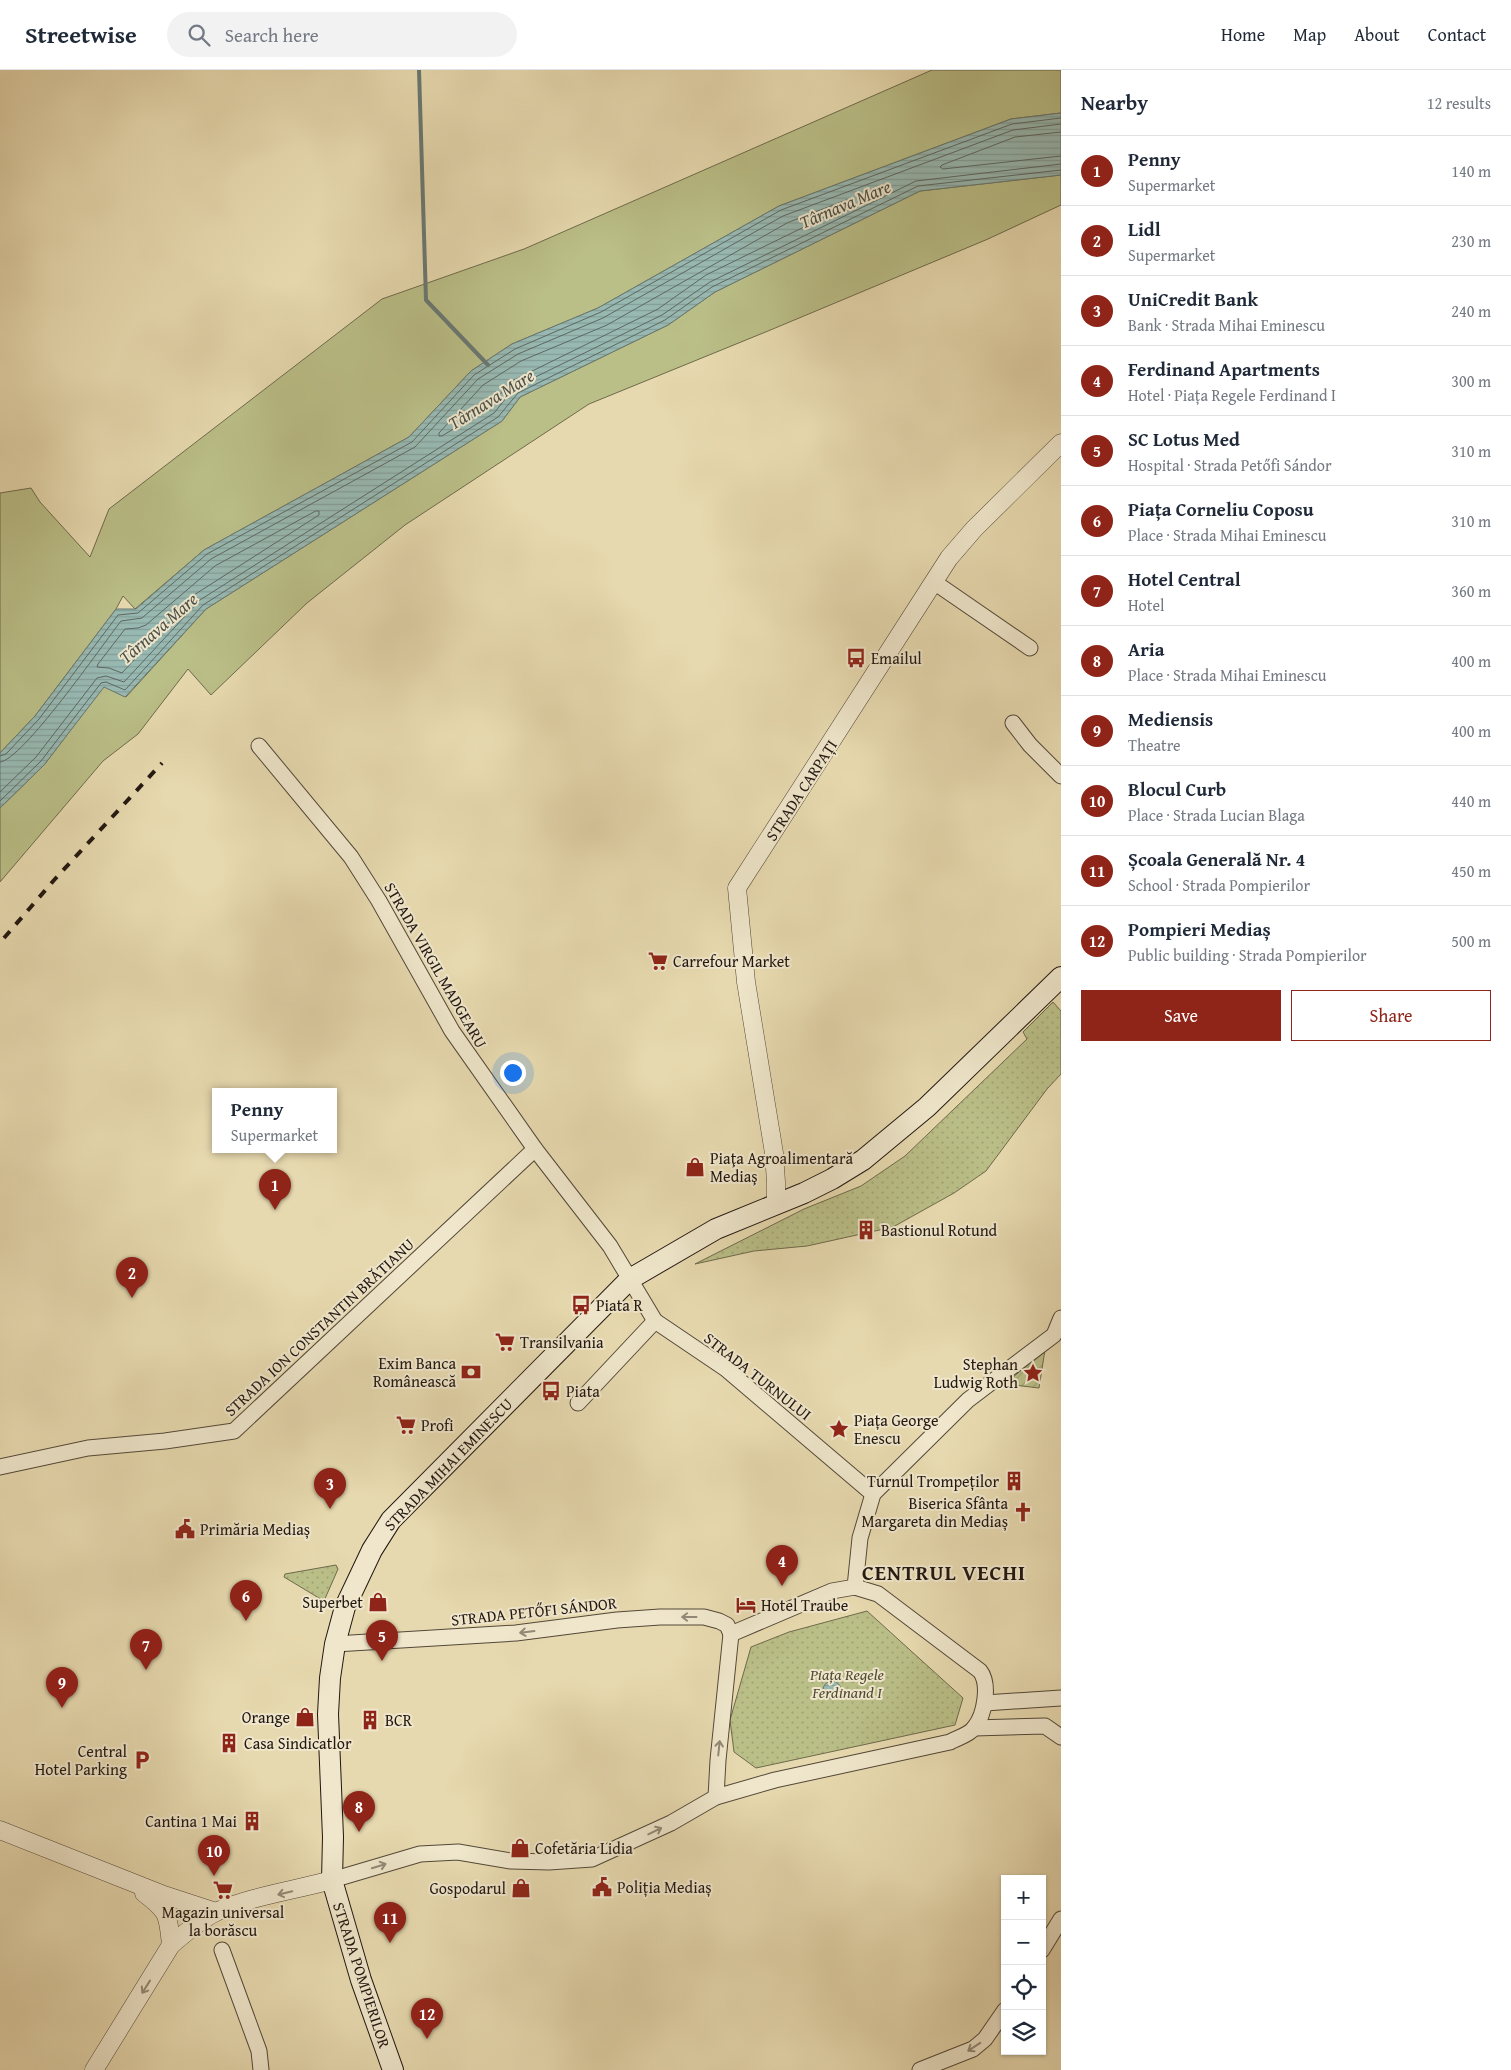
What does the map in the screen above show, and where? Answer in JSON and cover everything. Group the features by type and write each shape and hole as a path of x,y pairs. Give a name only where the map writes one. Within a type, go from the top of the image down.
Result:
{"main road":[{"name":"STRADA MIHAI EMINESCU","path":"332,1880 333,1837 328,1714 330,1678 335,1644 351,1591 380,1535 391,1520 630,1279 716,1229 776,1205 832,1179 863,1160 891,1138 975,1062 1061,977"},
{"name":"STRADA POMPIERILOR","path":"332,1880 361,1980 393,2070"}],"street":[{"name":"STRADA CARPAȚI","path":"776,1205 774,1152 746,982 737,888 949,558 974,529 1061,443"},
{"path":"934,582 1030,648"},
{"path":"1013,723 1061,776"},
{"name":"STRADA VIRGIL MADGEARU","path":"259,746 351,857 379,901 452,1031 535,1149 610,1246 630,1279"},
{"name":"STRADA ION CONSTANTIN BRĂTIANU","path":"0,1467 88,1448 165,1441 234,1431 535,1149"},
{"name":"STRADA TURNULUI","path":"630,1279 655,1321 726,1369 873,1494"},
{"path":"855,1587 860,1538 873,1494 968,1400 1057,1335 1061,1318"},
{"path":"578,1403 655,1321"},
{"path":"716,1797 731,1634 832,1591 855,1587 878,1594 980,1671 986,1683 985,1703 974,1728"},
{"name":"STRADA PETŐFI SÁNDOR","path":"335,1644 516,1633 617,1620 660,1617 704,1617 727,1626 731,1634"},
{"path":"985,1703 1061,1698"},
{"path":"94,2070 171,1945 185,1932 216,1912 420,1854 458,1852 511,1861 549,1862 592,1859 671,1823 716,1797 775,1780 950,1742 974,1728 1045,1726 1061,1737"},
{"path":"0,1830 130,1881 216,1912"},
{"path":"130,1881 161,1906 166,1913 171,1945"},
{"path":"1046,1944 1061,1920"},
{"path":"222,1950 259,2051 262,2070"},
{"path":"920,2070 973,2048 984,2039 1001,2016"}],"green space":[{"path":"932,70 1061,70 1061,113 1011,119 779,206 598,308 512,344 471,371 409,437 204,550 135,609 123,596 116,609 35,716 0,753 0,493 31,488 40,502 90,557 109,509 382,299 524,249"},
{"path":"1061,175 1061,205 988,239 589,404 405,525 307,603 211,695 188,669 138,734 103,761 0,882 0,808 44,765 104,686 126,697 206,609 502,421 520,397 668,325 715,292 920,191"},
{"path":"1053,1002 1061,1011 1061,1074 1047,1089 986,1171 954,1193 893,1227 807,1246 754,1251 695,1264 804,1209 861,1186 905,1156 1027,1039 1023,1032"},
{"path":"1045,1350 1039,1388 1005,1384"},
{"path":"336,1565 338,1569 324,1601 284,1577 285,1574"},
{"name":"Piața Regele Ferdinand I","path":"867,1611 963,1698 955,1725 756,1768 734,1752 730,1720 751,1647 789,1632"}],"water":[{"name":"Târnava Mare","path":"1061,113 1061,175 920,191 715,292 668,325 520,397 502,421 206,609 125,697 104,687 44,765 0,808 0,753 35,716 116,609 136,609 204,550 409,437 471,371 512,344 598,308 779,206 1011,119"},
{"path":"828,1681 836,1681 841,1686 839,1697 828,1699 823,1694 823,1686"}],"waterway":[{"path":"419,70 426,300 488,365"}],"railway":[{"path":"4,938 55,879 162,763"}],"place":[{"name":"Emailul","path":"856,658"},
{"name":"Carrefour Market","path":"658,961"},
{"name":"Piaţa Agroalimentară Mediaş","path":"695,1167"},
{"name":"Penny","path":"275,1210"},
{"name":"Bastionul Rotund","path":"866,1230"},
{"name":"Lidl","path":"132,1298"},
{"name":"Piata R","path":"581,1305"},
{"name":"Transilvania","path":"505,1342"},
{"name":"Exim Banca Românească","path":"471,1372"},
{"name":"Stephan Ludwig Roth","path":"1033,1373"},
{"name":"Piata","path":"551,1391"},
{"name":"Profi","path":"406,1425"},
{"name":"Piața George Enescu","path":"839,1429"},
{"name":"Turnul Trompeților","path":"1014,1481"},
{"name":"UniCredit Bank","path":"330,1509"},
{"name":"Biserica Sfânta Margareta din Mediaș","path":"1023,1512"},
{"name":"Primăria Mediaș","path":"185,1529"},
{"name":"Ferdinand Apartments","path":"782,1586"},
{"name":"Superbet","path":"378,1602"},
{"name":"Hotel Traube","path":"746,1605"},
{"name":"Piața Corneliu Coposu","path":"246,1621"},
{"name":"SC Lotus Med","path":"382,1661"},
{"name":"Hotel Central","path":"146,1670"},
{"name":"Mediensis","path":"62,1708"},
{"name":"Orange","path":"305,1717"},
{"name":"BCR","path":"370,1720"},
{"name":"Casa Sindicatlor","path":"229,1743"},
{"name":"Central Hotel Parking","path":"142,1760"},
{"name":"Cantina 1 Mai","path":"252,1821"},
{"name":"Aria","path":"359,1832"},
{"name":"Cofetăria Lidia","path":"520,1848"},
{"name":"Blocul Curb","path":"214,1876"},
{"name":"Poliția Mediaș","path":"602,1887"},
{"name":"Gospodarul","path":"521,1888"},
{"name":"Magazin universal la borăscu","path":"223,1890"},
{"name":"Școala Generală Nr. 4","path":"390,1943"},
{"name":"Pompieri Mediaș","path":"427,2039"}],"district":[{"name":"CENTRUL VECHI","path":"944,1572"}]}
